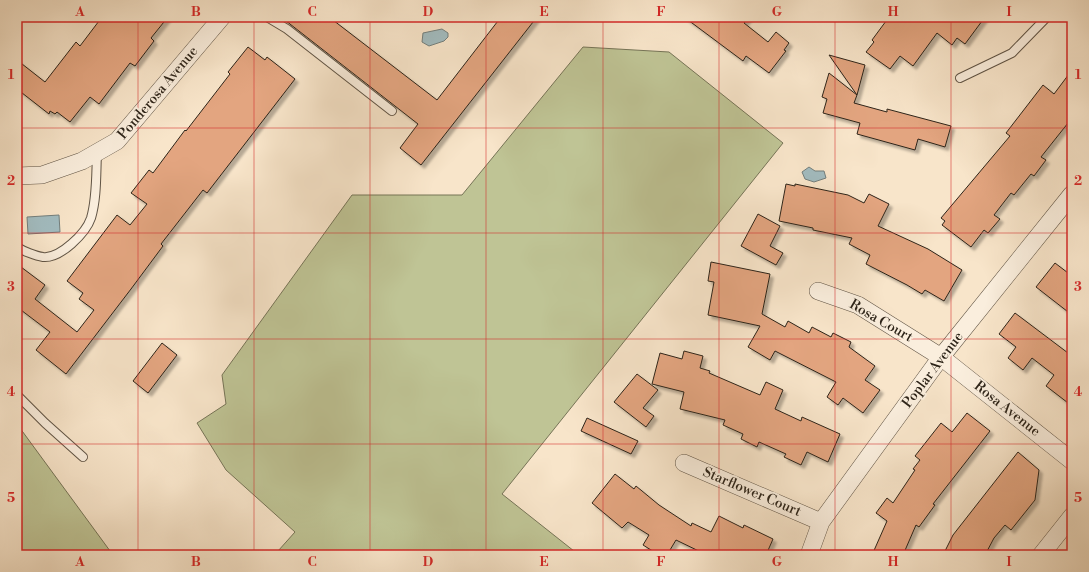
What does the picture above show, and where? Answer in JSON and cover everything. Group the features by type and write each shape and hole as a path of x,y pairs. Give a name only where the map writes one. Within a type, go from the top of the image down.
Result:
{"street":[{"name":"Ponderosa Avenue","path":"17,176 42,175 82,161 117,141 222,17"},
{"name":"Poplar Avenue","path":"809,555 821,522 941,357 1070,200"},
{"name":"Rosa Court","path":"818,291 858,305 941,357"},
{"name":"Rosa Avenue","path":"941,357 1072,461"},
{"name":"Starflower Court","path":"684,463 821,522"},
{"path":"1041,555 1072,516"}],"lane":[{"path":"267,17 287,29 392,111"},
{"path":"960,78 1012,53 1047,17"},
{"path":"17,247 43,257 62,252 80,236 91,218 95,192 97,153"},
{"path":"17,395 45,423 84,457"}],"green space":[{"path":"583,47 669,52 783,143 502,494 579,555 283,555 278,551 295,532 226,470 197,423 226,404 222,375 352,195 462,195"},
{"path":"17,424 113,555 17,555"}],"water":[{"path":"442,29 448,33 448,37 444,41 429,46 422,42 423,33"},
{"path":"809,167 815,171 824,171 826,178 814,182 805,179 802,172"},
{"path":"59,215 60,232 28,234 27,217"}],"building":[{"path":"102,17 168,17 151,38 154,41 135,66 130,63 99,104 90,97 70,122 57,112 55,114 50,111 49,114 17,89 17,60 45,82 76,42 80,46"},
{"path":"281,17 329,17 437,100 501,17 537,17 421,165 400,148 418,124"},
{"path":"684,17 749,17 744,23 768,42 776,32 789,43 784,50 786,51 769,73 746,56 743,61"},
{"path":"889,17 985,17 965,44 957,38 952,45 937,33 913,66 900,56 890,69 866,52 874,42 872,40"},
{"path":"248,47 265,60 267,57 295,79 207,193 203,190 161,244 163,246 66,374 36,350 50,332 17,307 17,264 45,285 35,299 77,332 94,310 79,299 83,293 67,281 117,215 130,225 147,204 131,193 149,170 153,173 230,74 228,72"},
{"path":"829,55 865,65 857,95"},
{"path":"1072,70 1072,118 1041,157 1046,160 1034,176 1031,174 1014,195 1011,193 994,215 1000,219 988,233 984,230 971,247 942,225 945,221 941,218 1010,136 1006,133 1043,85 1054,94"},
{"path":"829,73 857,95 854,103 887,112 887,109 951,126 945,147 918,139 915,150 857,134 860,123 823,113 827,99 822,97"},
{"path":"786,184 795,186 795,184 848,195 864,203 869,194 889,204 878,226 928,249 962,270 944,301 925,290 922,294 866,264 870,255 849,244 852,238 779,221"},
{"path":"758,214 780,226 770,246 783,253 776,265 741,246"},
{"path":"711,262 770,274 762,314 785,327 788,321 809,333 812,327 831,337 833,333 851,342 849,347 875,366 865,380 880,390 863,413 843,398 838,405 827,397 836,382 775,351 770,360 748,347 760,326 708,315 714,282 708,281"},
{"path":"1055,263 1072,276 1072,315 1036,287"},
{"path":"1015,313 1072,356 1072,406 1046,386 1054,375 1032,358 1023,370 1008,358 1016,347 999,334"},
{"path":"162,343 177,355 148,393 133,381"},
{"path":"684,351 703,356 700,368 710,371 709,373 760,395 766,382 783,390 775,409 801,421 802,417 840,434 828,462 807,452 801,465 784,457 786,454 759,442 757,447 741,439 743,434 723,425 725,420 680,409 684,392 652,384 660,353 682,359"},
{"path":"637,374 658,390 643,408 654,416 646,427 614,402"},
{"path":"967,413 990,431 933,504 935,505 919,527 916,525 903,555 872,555 887,521 876,513 887,498 893,503 920,460 915,456 941,423 952,432"},
{"path":"587,418 638,441 631,454 581,431"},
{"path":"1018,452 1039,470 1035,500 1011,530 1005,525 994,538 985,555 943,555 953,535"},
{"path":"615,474 634,489 636,486 659,505 691,526 692,523 711,532 719,516 743,528 744,525 773,539 766,555 707,555 676,540 667,555 659,555 643,545 649,535 628,522 622,528 592,503"}]}
